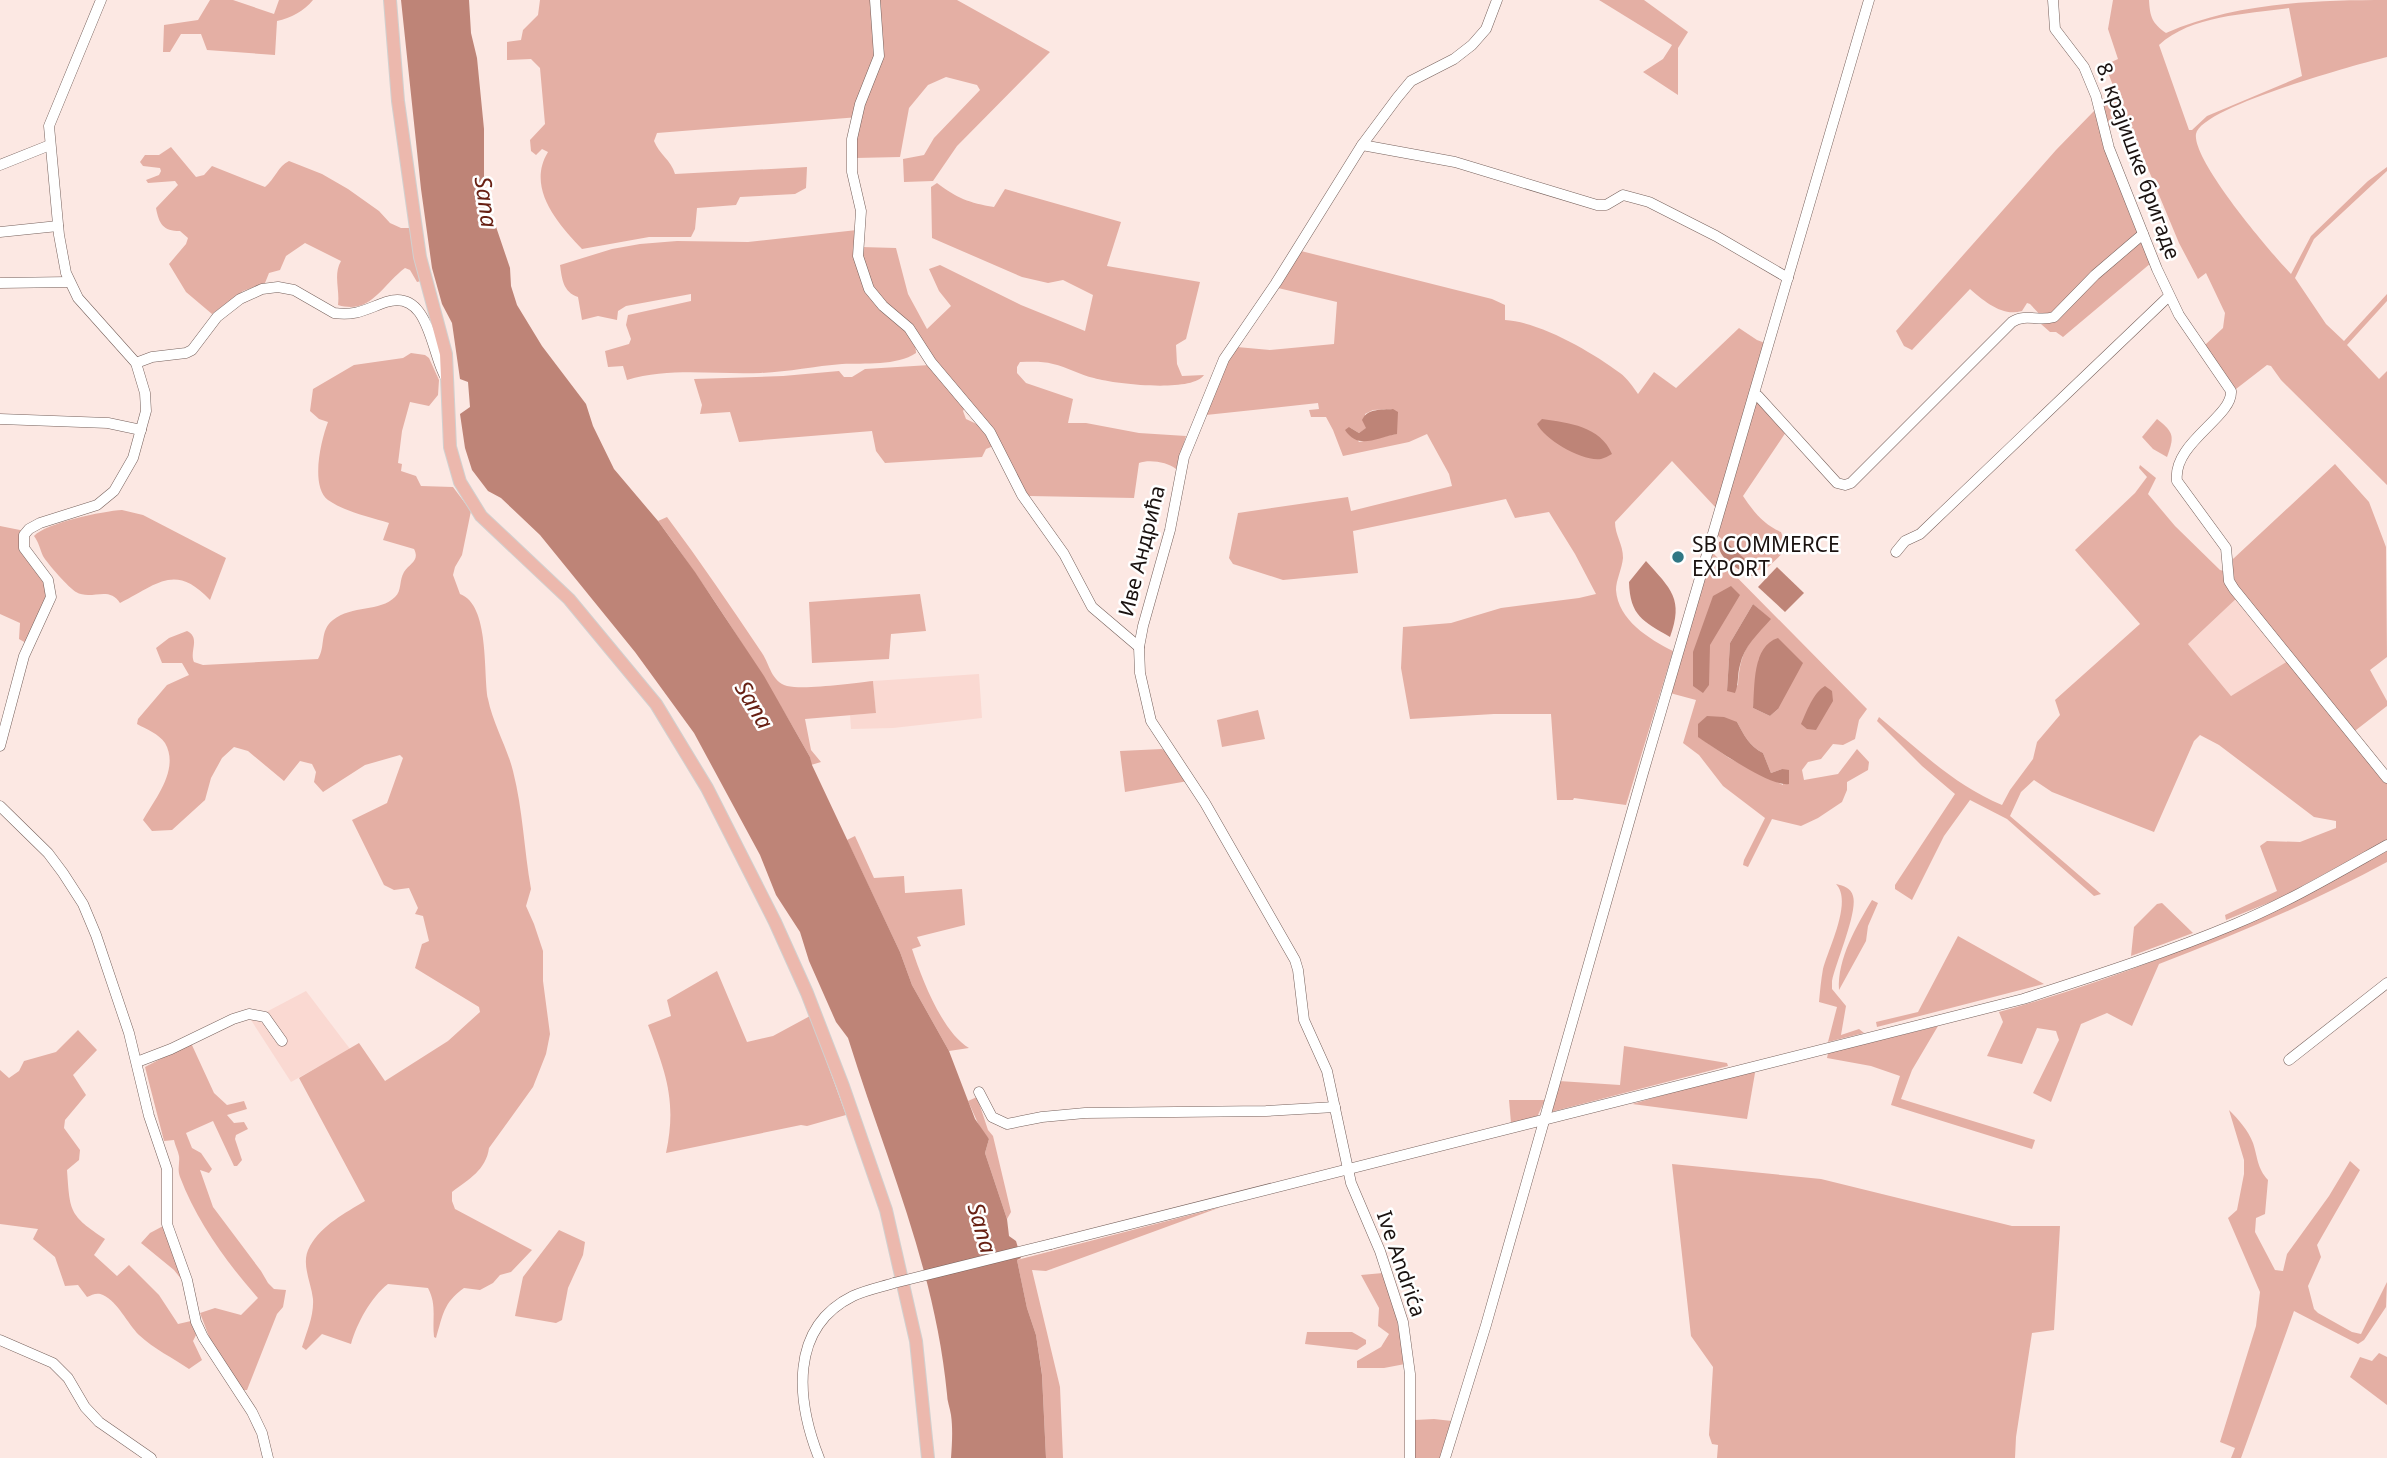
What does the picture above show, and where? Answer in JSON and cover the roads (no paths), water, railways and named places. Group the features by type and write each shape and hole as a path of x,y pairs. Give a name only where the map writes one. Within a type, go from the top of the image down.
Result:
{"main road":[{"path":"390,0 398,101 420,257 446,354 450,447 461,485 472,506 569,599 656,704 707,788 775,922 802,981 867,1152 898,1255 916,1341 928,1458"}],"street":[{"path":"0,746 24,656 51,597 48,580 24,548 24,535 33,526 92,508 108,496 118,485 133,458 147,401 136,363 89,312 69,282 58,226 55,176 48,132 101,0"},
{"path":"875,0 879,56 860,104 852,139 852,172 861,211 858,257 869,289 883,306 909,328 931,362 990,432 1022,495 1063,554 1092,607 1139,647"},
{"name":"Иве Андрића","path":"1347,1170 1327,1071 1304,1020 1295,960 1205,803 1151,721 1141,682 1139,647 1170,530 1184,457 1224,359 1276,283 1362,145 1411,81 1462,53 1479,37 1486,29 1497,0"},
{"path":"1445,1458 1486,1325 1543,1120 1869,0"},
{"name":"8. крајишке бригаде","path":"2053,0 2054,29 2084,67 2096,96 2109,148 2169,296 2231,394 2227,405 2186,452 2177,470 2177,481 2223,542 2228,553 2229,581 2234,589 2387,778"},
{"path":"0,165 50,145"},
{"path":"1362,145 1455,162 1597,205 1606,205 1623,195 1638,198 1716,236 1788,278"},
{"path":"0,232 58,226"},
{"path":"1754,395 1758,396 1837,483 1851,483 2012,322 2020,317 2054,317 2095,275 2143,234"},
{"path":"0,283 69,282"},
{"path":"136,363 152,356 186,354 217,317 240,299 262,289 278,287 302,293 334,313 341,314 360,313 387,302 400,300 410,304 427,324 440,366 448,381"},
{"path":"1896,552 1905,541 1920,534 2169,296"},
{"path":"0,419 107,424 141,430"},
{"path":"0,806 48,853 83,904 102,950 137,1062 149,1116 167,1169 167,1224 187,1280 196,1322 252,1412 262,1433 268,1458"},
{"path":"819,1458 809,1432 802,1399 803,1371 810,1343 823,1320 854,1296 894,1283 2023,999 2087,979 2236,923 2316,885 2387,845"},
{"path":"2289,1060 2387,983"},
{"path":"137,1062 249,1014 265,1017 282,1041"},
{"path":"979,1092 992,1117 1007,1124 1085,1113 1266,1111 1335,1107"},
{"name":"Ive Andrića","path":"1347,1170 1387,1270 1403,1322 1410,1374 1410,1458"},
{"path":"0,1340 53,1363 68,1378 85,1407 99,1422 151,1458"}],"water":[{"name":"Sana","path":"401,0 469,0 484,129 484,181 489,206 510,268 511,286 517,305 542,346 586,404 593,426 614,469 658,521 695,572 764,676 810,757 900,952 912,985 949,1051 975,1119 989,1139 985,1153 1007,1219 1009,1236 1016,1241 1021,1258 1017,1260 1036,1335 1042,1375 1046,1458 951,1458 952,1420 941,1347 920,1257 848,1038 836,1022 809,961 800,932 776,895 760,855 694,733 635,652 540,535 501,498 488,491 472,470 465,448 460,414 470,407 468,382 460,379 452,323 442,304 432,268"},
{"path":"1393,409 1398,412 1397,434 1362,441 1356,440 1345,430 1349,427 1359,433 1366,428 1362,420 1368,413"},
{"path":"1542,419 1573,424 1592,432 1600,437 1612,454 1593,459 1565,449 1541,430 1537,424"},
{"path":"1724,540 1757,570 1753,576 1749,576 1724,558 1719,542"},
{"path":"1646,561 1673,595 1676,613 1670,637 1645,622 1632,603 1629,582"},
{"path":"1777,567 1804,593 1785,612 1758,587"},
{"path":"1731,586 1740,595 1710,645 1709,685 1703,693 1693,686 1693,652 1713,596"},
{"path":"1753,604 1771,619 1752,640 1742,658 1735,693 1727,691 1730,643"},
{"path":"1778,638 1803,663 1778,709 1770,716 1753,708 1756,668 1763,649"},
{"path":"1825,686 1832,691 1833,701 1816,730 1807,729 1801,724 1814,698"},
{"path":"1707,716 1724,717 1737,722 1750,744 1763,753 1771,773 1782,769 1789,770 1789,784 1781,784 1757,774 1698,737 1698,724"}],"place":[{"name":"SB COMMERCE EXPORT","path":"1678,557"}]}
